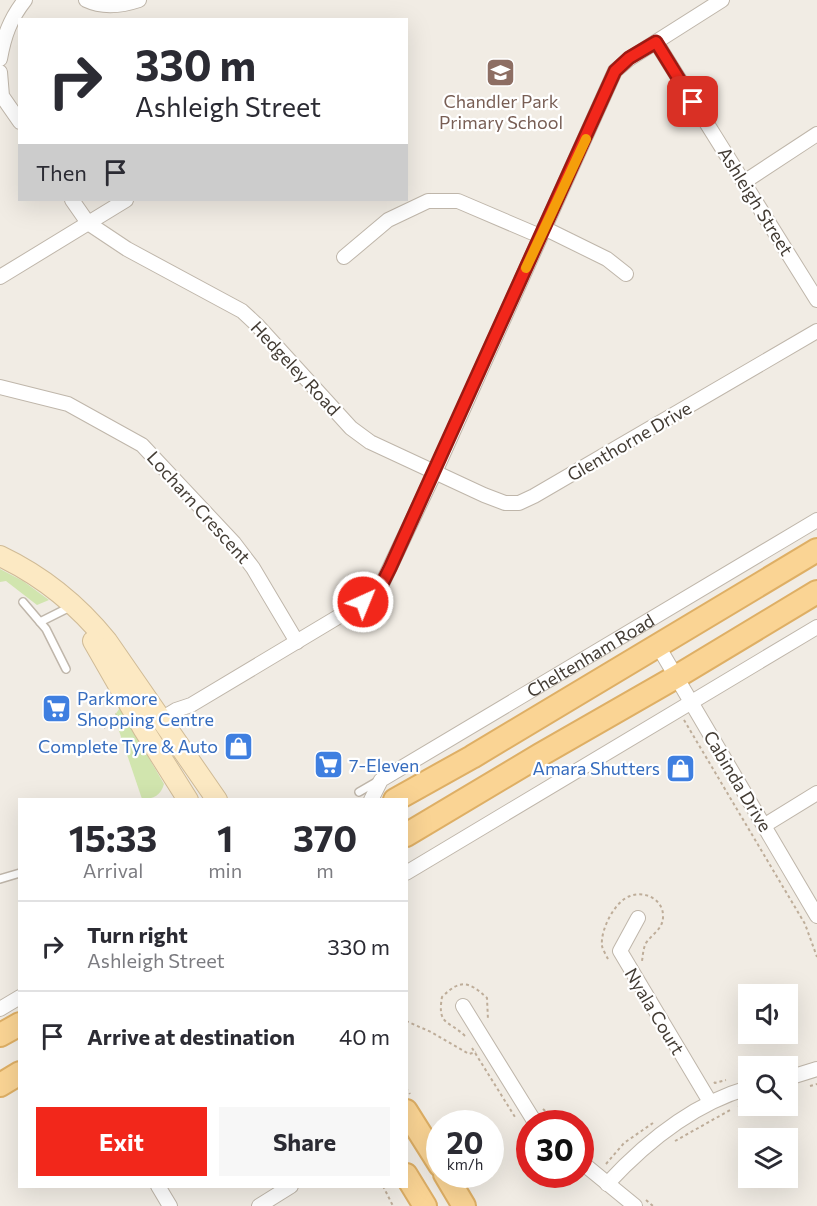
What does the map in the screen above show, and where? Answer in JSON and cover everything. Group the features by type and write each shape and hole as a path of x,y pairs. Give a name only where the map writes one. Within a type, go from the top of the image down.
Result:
{"main road":[{"name":"Cheltenham Road","path":"399,798 472,757 817,550"},
{"path":"0,556 32,573 72,605 92,624 107,641 212,792 185,796 72,605"},
{"path":"408,834 817,592"},
{"path":"144,730 164,724"},
{"path":"0,1035 18,1025"},
{"path":"0,1085 18,1074"},
{"path":"408,1116 426,1144"},
{"path":"408,1178 425,1206"},
{"path":"453,1188 464,1206"}],"street":[{"path":"0,59 5,34 15,12 25,0"},
{"path":"86,0 97,5 118,5 139,0"},
{"path":"164,724 177,722 191,705 363,602 381,586 435,472 615,71 629,58 722,0"},
{"name":"Ashleigh Street","path":"656,42 817,300"},
{"path":"0,72 1,96 18,119"},
{"path":"744,182 817,134"},
{"name":"Hedgeley Road","path":"73,201 88,223 127,249 242,311 351,428 370,442 435,472"},
{"path":"0,276 124,201"},
{"path":"344,257 388,220 428,201 458,201 542,232 607,260 626,274"},
{"name":"Glenthorne Drive","path":"435,472 505,503 519,503 817,331"},
{"name":"Locharn Crescent","path":"0,387 68,404 142,445 240,551 253,568 297,642"},
{"name":"Cheltenham Road","path":"365,796 381,780 817,520"},
{"path":"408,872 817,627"},
{"name":"Cabinda Drive","path":"658,646 817,916"},
{"path":"765,825 817,793"},
{"name":"Nyala Court","path":"638,918 620,951 710,1102"},
{"path":"0,1009 18,998"},
{"path":"463,1006 527,1110"},
{"path":"798,1074 817,1069"},
{"path":"607,1184 646,1144 665,1130 710,1102 738,1092"},
{"path":"594,1173 607,1184 637,1200"},
{"path":"159,1188 170,1206"},
{"path":"259,1206 288,1188"}],"lane":[{"path":"23,603 54,642 66,669"},
{"path":"40,622 72,605"},
{"path":"0,879 18,874"}],"path":[{"path":"684,720 805,924 817,957"},
{"path":"408,1022 469,1054 487,1045"},
{"path":"668,1146 738,1107"},
{"path":"384,1188 393,1206"},
{"path":"637,1200 654,1206"}],"green space":[{"path":"0,569 23,581 49,600 37,605 6,581 0,582"},
{"path":"120,708 164,784 159,794 150,798 142,798 114,716"}],"slow traffic":[{"path":"526,268 586,139"}],"place":[{"name":"Chandler Park Primary School","path":"501,72"},
{"name":"Parkmore Shopping Centre","path":"56,708"},
{"name":"Complete Tyre & Auto","path":"239,746"},
{"name":"7-Eleven","path":"328,765"},
{"name":"Amara Shutters","path":"681,768"}],"route":[{"path":"363,602 381,586 390,568 615,71 629,58 656,42 693,102"}]}
